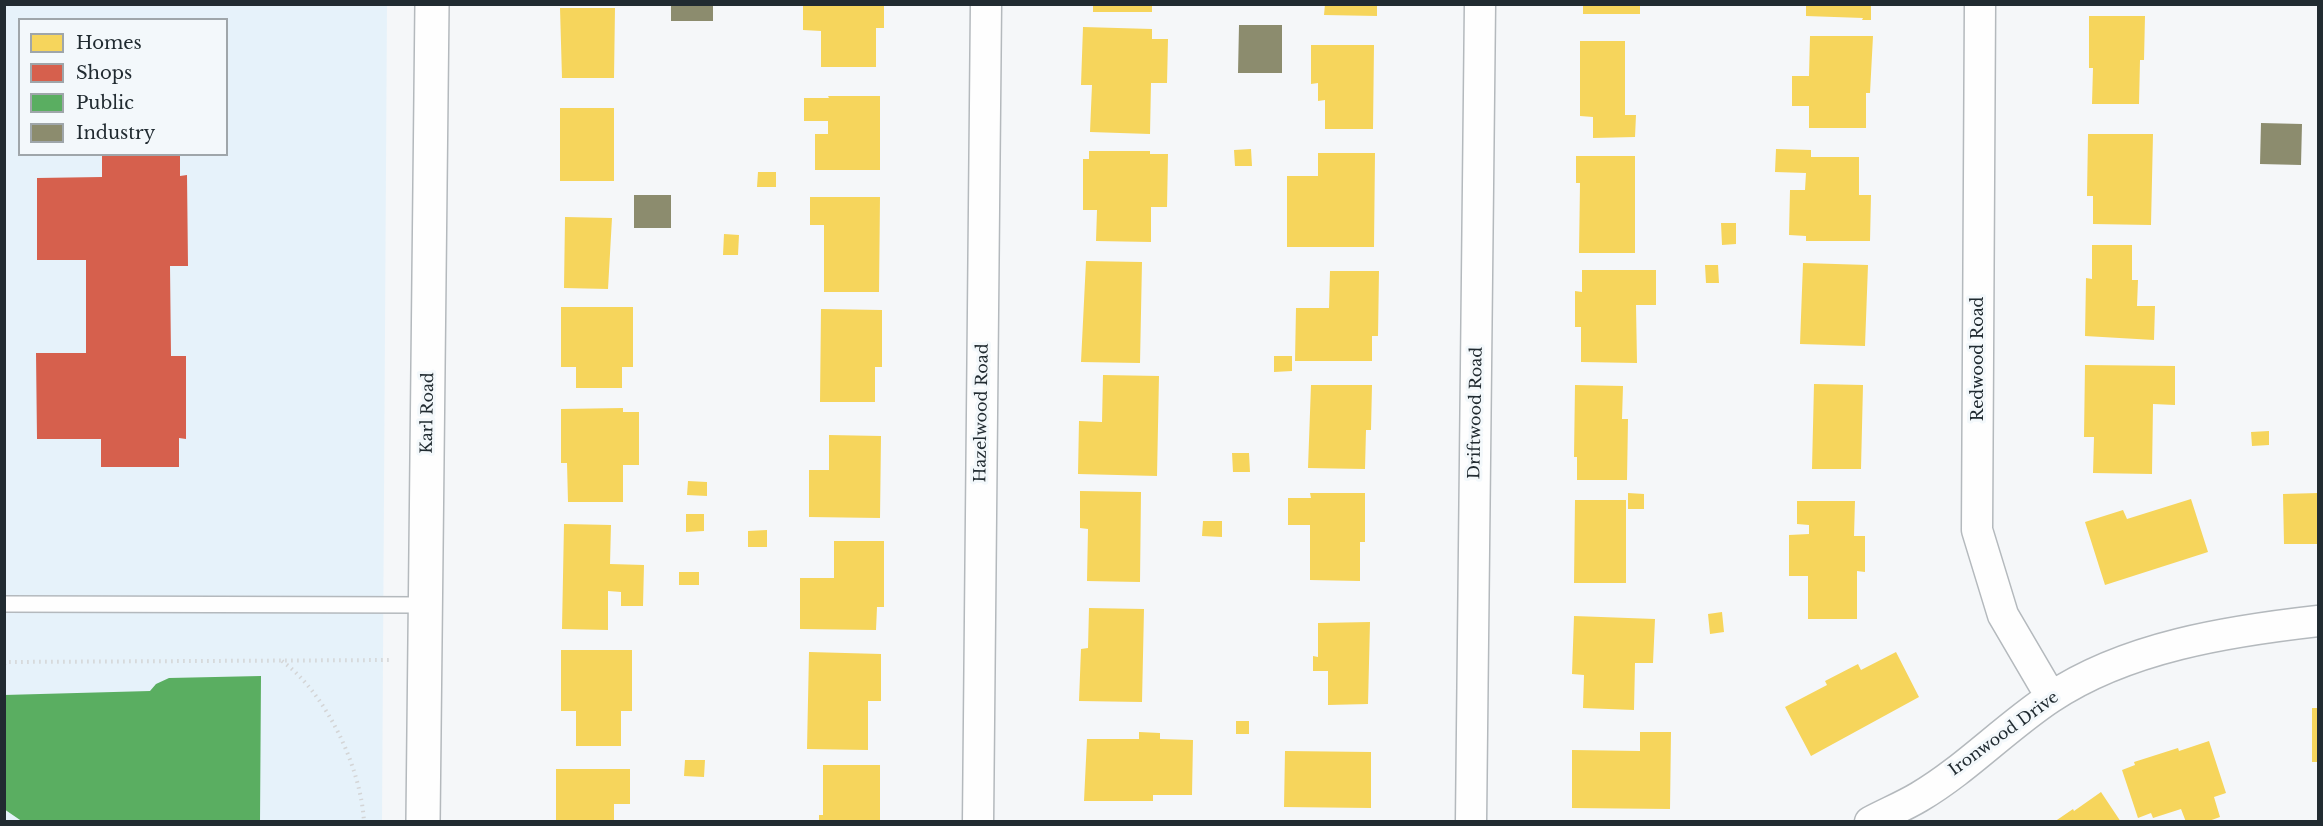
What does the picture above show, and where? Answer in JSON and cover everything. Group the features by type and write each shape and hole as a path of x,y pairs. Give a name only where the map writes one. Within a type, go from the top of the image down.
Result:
{"main road":[{"name":"Karl Road","path":"423,822 432,4"}],"street":[{"name":"Hazelwood Road","path":"978,822 986,4"},
{"name":"Driftwood Road","path":"1471,822 1480,4"},
{"name":"Redwood Road","path":"1980,4 1977,530 2002,615 2051,697"},
{"name":"Ironwood Drive","path":"1870,822 1921,796 2051,697 2116,664 2187,642 2253,628 2319,621"}],"lane":[{"path":"4,604 425,605"}],"path":[{"path":"4,664 6,662 425,659"},
{"path":"281,660 296,670 310,687 341,738 357,782 364,822"}],"shaded area":[{"path":"5,5 387,5 382,821 5,822"}],"building: Homes":[{"path":"803,4 884,4 884,28 876,28 876,67 821,67 821,31 803,30"},
{"path":"1093,4 1152,4 1152,12 1093,12"},
{"path":"1325,4 1377,4 1377,16 1324,15"},
{"path":"1583,4 1640,4 1640,14 1583,14"},
{"path":"1806,4 1871,4 1871,20 1806,16"},
{"path":"560,8 615,8 614,78 562,78"},
{"path":"2089,16 2145,16 2144,60 2140,60 2139,104 2092,104 2093,68 2089,68"},
{"path":"1083,27 1152,29 1152,39 1168,39 1167,83 1151,83 1150,134 1090,132 1092,85 1081,85"},
{"path":"1810,36 1873,36 1870,93 1866,93 1866,128 1809,128 1809,106 1792,106 1792,76 1809,76"},
{"path":"1580,41 1625,41 1625,115 1636,115 1635,137 1593,138 1593,117 1580,116"},
{"path":"1311,45 1374,45 1373,129 1325,129 1325,100 1318,101 1318,83 1311,84"},
{"path":"828,96 880,96 880,170 815,170 815,134 828,134 828,121 804,121 804,98 829,98"},
{"path":"560,108 614,108 614,181 560,181"},
{"path":"2088,134 2153,134 2151,225 2093,224 2093,196 2087,196"},
{"path":"1251,149 1252,166 1235,166 1234,150"},
{"path":"1776,149 1811,150 1811,157 1859,157 1859,195 1871,195 1870,241 1806,241 1806,236 1789,235 1790,190 1805,190 1806,173 1775,172"},
{"path":"1089,151 1150,151 1150,154 1168,154 1167,207 1151,207 1151,242 1096,241 1097,210 1083,210 1083,159 1089,159"},
{"path":"1318,153 1375,153 1374,247 1287,247 1287,176 1318,176"},
{"path":"1576,156 1635,156 1635,253 1579,253 1580,183 1576,183"},
{"path":"758,172 776,172 776,187 757,187"},
{"path":"810,197 880,197 879,292 824,292 824,225 810,225"},
{"path":"565,217 612,218 608,289 564,288"},
{"path":"1721,223 1736,223 1736,244 1722,245"},
{"path":"724,234 739,235 738,255 723,255"},
{"path":"2092,245 2132,245 2132,280 2138,280 2137,306 2155,306 2154,340 2085,336 2086,278 2092,279"},
{"path":"1086,261 1142,262 1140,363 1081,362"},
{"path":"1803,263 1868,265 1865,346 1800,344"},
{"path":"1705,265 1718,265 1719,283 1706,283"},
{"path":"1582,270 1656,270 1656,305 1636,305 1637,363 1581,362 1581,327 1575,327 1575,291 1582,292"},
{"path":"1330,271 1379,271 1378,336 1372,336 1372,361 1295,361 1296,308 1329,308"},
{"path":"561,307 633,307 633,367 622,367 622,388 576,388 576,367 561,367"},
{"path":"821,309 882,310 882,367 875,367 875,402 820,402"},
{"path":"1274,356 1292,356 1292,371 1274,372"},
{"path":"2085,365 2175,366 2175,405 2153,404 2152,474 2093,473 2094,437 2084,437"},
{"path":"1103,375 1159,376 1157,476 1078,474 1079,421 1102,422"},
{"path":"1814,384 1863,385 1861,469 1812,469"},
{"path":"1311,385 1372,385 1371,430 1366,430 1365,469 1308,468"},
{"path":"1575,385 1623,386 1622,419 1628,419 1627,480 1577,480 1577,457 1574,457"},
{"path":"623,408 623,412 639,412 639,465 623,465 623,502 568,502 567,463 561,463 561,409"},
{"path":"2269,431 2269,445 2252,446 2251,432"},
{"path":"829,435 881,436 880,518 809,517 809,470 829,470"},
{"path":"1232,453 1249,453 1250,472 1233,472"},
{"path":"688,481 707,482 707,496 687,495"},
{"path":"1080,491 1141,492 1140,582 1087,581 1088,529 1080,528"},
{"path":"1310,493 1365,493 1365,542 1360,542 1360,581 1310,580 1310,525 1288,525 1288,498 1311,498"},
{"path":"1628,493 1644,494 1644,509 1628,509"},
{"path":"2318,493 2318,544 2284,544 2283,494"},
{"path":"2191,499 2208,552 2105,585 2085,522 2123,510 2127,519"},
{"path":"1575,500 1626,500 1626,583 1574,583"},
{"path":"1797,501 1855,501 1854,536 1865,536 1865,572 1857,571 1857,619 1808,619 1808,576 1789,576 1789,535 1809,534 1809,525 1797,524"},
{"path":"686,514 704,514 704,531 686,532"},
{"path":"1203,521 1222,521 1222,537 1202,536"},
{"path":"564,524 611,525 610,564 644,565 643,606 621,606 621,592 608,591 608,630 562,629"},
{"path":"767,530 767,547 748,547 748,531"},
{"path":"834,541 884,541 884,607 877,607 876,630 800,629 800,578 834,578"},
{"path":"679,572 699,572 699,585 679,585"},
{"path":"1089,608 1144,609 1142,702 1079,701 1081,649 1088,648"},
{"path":"1722,612 1724,632 1710,634 1708,614"},
{"path":"1574,616 1655,619 1653,663 1635,663 1634,710 1583,708 1584,675 1572,674"},
{"path":"1370,622 1368,704 1328,705 1328,671 1313,671 1313,656 1318,657 1318,623"},
{"path":"561,650 632,650 632,711 621,711 621,746 576,746 576,711 561,711"},
{"path":"809,652 881,654 881,701 868,701 868,750 807,749"},
{"path":"1896,652 1919,697 1811,756 1785,707 1827,685 1825,681 1858,664 1861,670"},
{"path":"2312,708 2318,708 2318,762 2312,762"},
{"path":"1236,721 1249,721 1249,734 1236,734"},
{"path":"1139,732 1160,733 1160,739 1193,740 1192,795 1153,795 1153,801 1084,801 1087,739 1139,739"},
{"path":"1640,732 1671,732 1670,809 1572,808 1572,750 1640,751"},
{"path":"2209,741 2226,793 2214,797 2220,817 2206,822 2186,822 2181,809 2153,818 2151,813 2138,818 2122,770 2135,765 2134,762"},
{"path":"1285,751 1371,752 1371,808 1284,807"},
{"path":"685,760 705,760 704,777 684,776"},
{"path":"823,765 880,765 880,820 819,822 819,815 823,815"},
{"path":"556,769 630,769 630,804 614,804 614,822 556,822"},
{"path":"2101,792 2121,822 2054,822 2073,809 2074,811"}],"building: Shops":[{"path":"102,156 180,156 180,176 187,175 188,266 170,266 171,356 186,356 186,439 179,438 179,467 101,467 101,439 37,439 36,353 86,353 86,260 37,260 37,178 102,177"}],"building: Public":[{"path":"261,676 260,822 23,822 4,809 4,695 150,691 156,684 169,678"}],"building: Industry":[{"path":"671,4 713,4 713,21 671,21"},
{"path":"1239,25 1282,25 1282,73 1238,73"},
{"path":"2261,123 2302,124 2301,165 2260,164"},
{"path":"634,195 671,195 671,228 634,228"}]}
